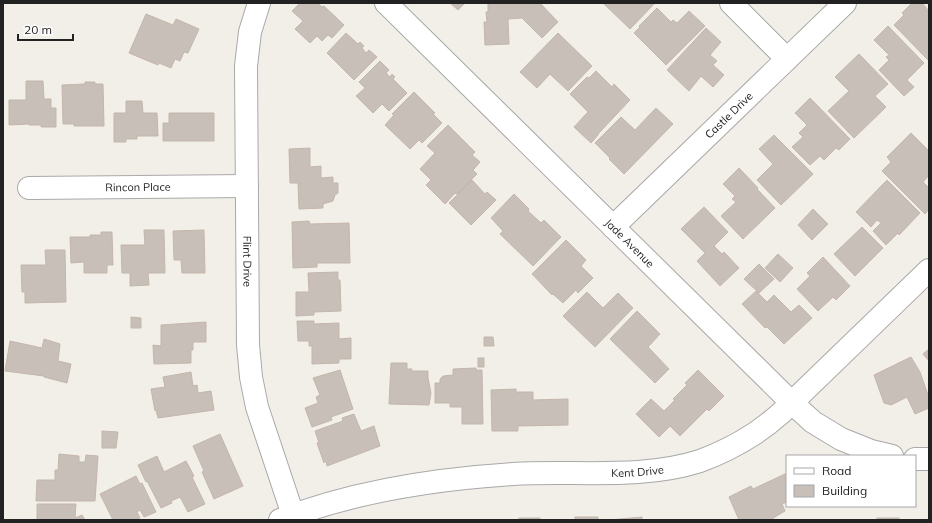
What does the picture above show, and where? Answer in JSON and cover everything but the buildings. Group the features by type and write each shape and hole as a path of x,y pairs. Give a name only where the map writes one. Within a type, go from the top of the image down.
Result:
{"street":[{"name":"Flint Drive","path":"259,3 250,32 246,66 248,345 251,377 257,407 287,517"},
{"name":"Jade Avenue","path":"386,3 792,403 814,422 841,439 871,452 887,455"},
{"path":"731,3 787,59"},
{"name":"Castle Drive","path":"613,227 845,3"},
{"name":"Rincon Place","path":"30,188 247,186"},
{"name":"Kent Drive","path":"287,517 387,489 446,479 515,474 640,472 668,469 700,461 726,450 755,434 780,414 929,270"},
{"path":"916,459 929,459"}]}
